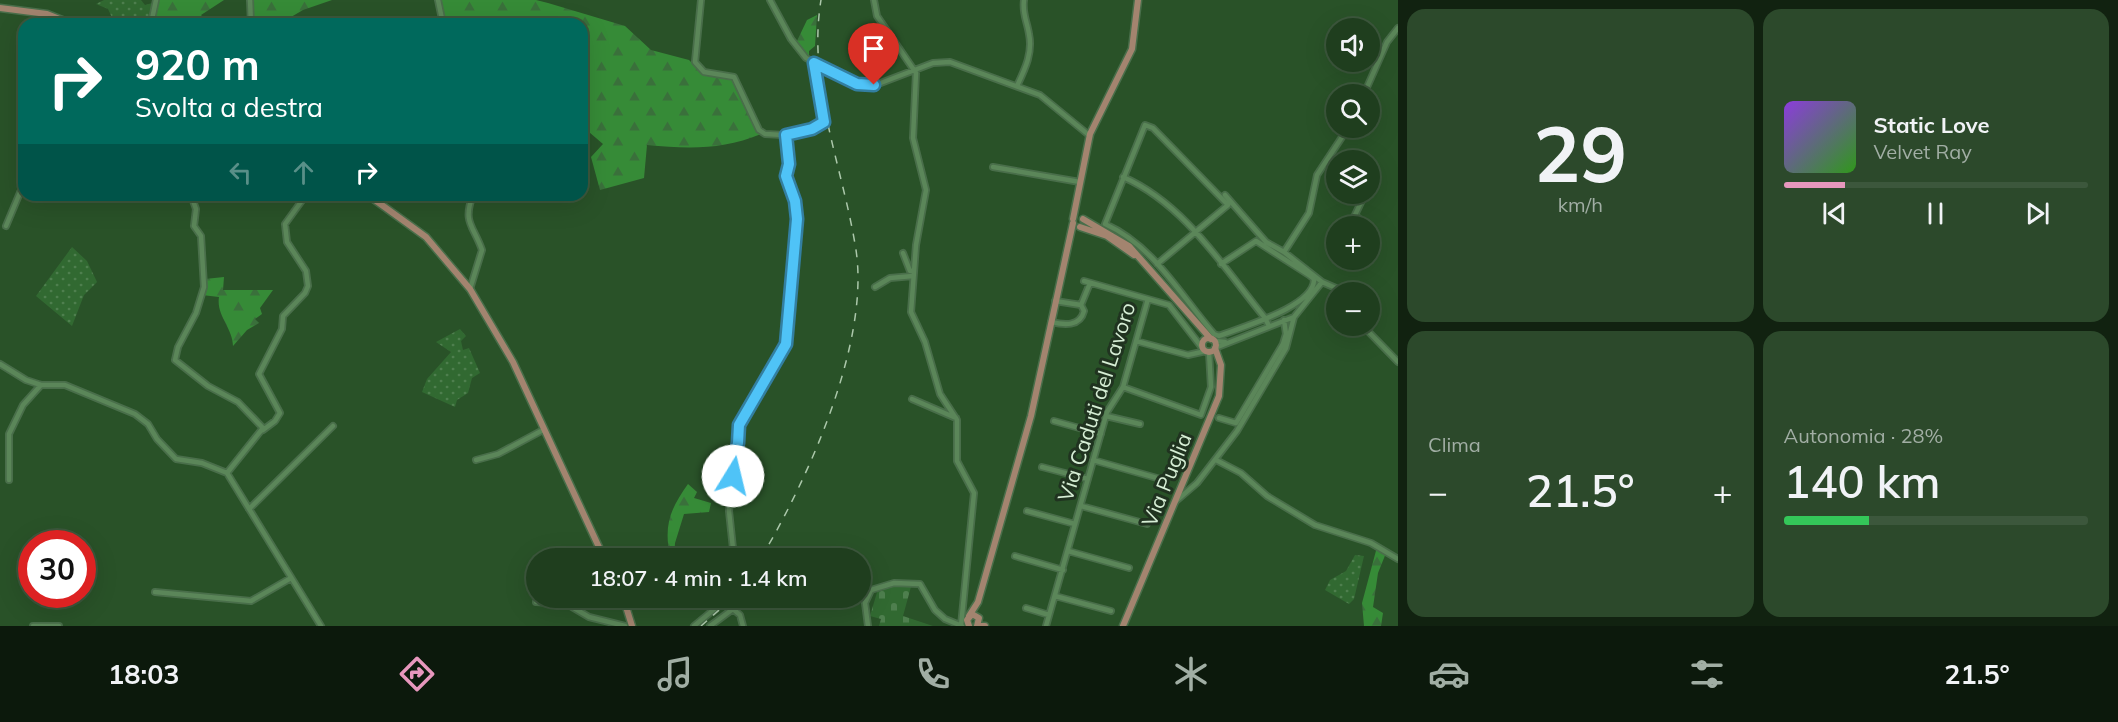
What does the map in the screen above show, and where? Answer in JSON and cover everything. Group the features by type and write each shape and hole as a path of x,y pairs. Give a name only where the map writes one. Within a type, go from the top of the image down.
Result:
{"main road":[{"path":"966,623 978,602 1031,416 1090,136 1131,53 1138,0"},
{"path":"0,8 47,14 57,18"},
{"path":"1065,252 1070,236 1080,227 1082,218 1077,206 1080,183"},
{"path":"376,201 426,237 470,289 511,359 599,548"},
{"path":"1073,221 1082,218 1123,241 1146,264 1192,321 1207,347 1216,357 1221,372"},
{"path":"1073,221 1080,227 1107,236 1146,264"},
{"name":"Via Puglia","path":"1123,626 1219,396 1220,359 1207,347"},
{"name":"Via Puglia","path":"1128,626 1136,599"},
{"path":"978,602 977,626 985,626"},
{"path":"626,608 632,626"},
{"path":"966,623 974,614 990,626"}],"street":[{"path":"152,18 156,0"},
{"path":"250,0 251,18"},
{"path":"438,0 442,18"},
{"path":"701,0 697,64 708,73 734,77 759,130 763,133 783,134 789,164 786,176 797,212 791,306 785,348 764,378 738,429 738,443 732,467 729,511 733,548"},
{"path":"770,0 791,39 814,63 852,82 866,86 878,84 933,63 947,62 1045,98 1090,136"},
{"path":"868,626 865,603 871,590 910,581 920,584 934,610 954,623 966,623 974,495 957,461 956,418 940,394 924,339 912,318 913,274 926,190 914,138 915,70 877,16 874,0"},
{"path":"1017,86 1028,64 1030,44 1023,12 1024,0"},
{"path":"1369,84 1388,42 1398,28"},
{"path":"785,137 789,132 807,130 824,122 814,63"},
{"path":"1157,264 1228,205 1150,126 1145,125 1141,129 1105,224 1136,243 1157,264 1216,335 1299,304 1314,282 1303,271 1259,239 1225,195"},
{"path":"1284,252 1309,213 1317,175 1341,138"},
{"path":"993,167 1080,183"},
{"path":"1123,177 1159,198 1195,232 1265,318 1269,326"},
{"path":"6,226 18,197"},
{"path":"193,201 196,209 194,226 201,236 204,287 196,313 178,347 175,360 208,386 238,402 263,430"},
{"path":"227,473 263,430 275,422 280,413 260,374 283,327 283,316 305,293 308,286 306,271 287,242 285,224 302,201"},
{"path":"470,289 482,250 468,220 471,201"},
{"path":"1221,264 1251,242 1259,239 1284,252 1326,284"},
{"path":"903,253 913,274"},
{"path":"875,287 890,278 913,274"},
{"path":"1084,281 1168,305 1190,333 1207,347 1211,387 1201,415 1123,387"},
{"path":"1176,501 1202,477 1216,460 1281,358 1288,342 1294,317 1322,282"},
{"path":"1051,322 1072,324 1083,316 1081,305 1090,283"},
{"name":"Via Caduti del Lavoro","path":"1047,623 1106,416 1123,387 1148,299"},
{"path":"1055,301 1081,305"},
{"path":"1136,341 1188,355 1294,317"},
{"path":"1219,418 1236,423 1283,345 1286,334 1284,320"},
{"path":"1373,336 1398,362"},
{"path":"1220,359 1222,348 1231,341"},
{"path":"0,364 26,380 40,385 65,385 135,414 148,424 157,440 176,459 202,463 227,473 321,626"},
{"path":"9,480 9,434 23,405 40,385"},
{"path":"912,399 956,418"},
{"path":"1106,416 1140,424"},
{"path":"1054,421 1101,434"},
{"path":"249,509 333,426"},
{"path":"476,460 498,454 543,430"},
{"path":"1093,460 1164,480"},
{"path":"1216,460 1241,473 1273,501 1315,525 1376,545 1398,559"},
{"path":"1042,467 1088,479"},
{"path":"1185,478 1187,484 1193,485 1202,477"},
{"path":"1081,506 1147,524"},
{"path":"1027,511 1076,524"},
{"path":"1068,550 1129,568"},
{"path":"1015,556 1063,570"},
{"path":"155,592 251,601 291,578"},
{"path":"1055,596 1111,611"},
{"path":"572,608 589,618 607,624 625,626"},
{"path":"694,626 716,608"},
{"path":"1026,608 1047,623"},
{"path":"710,626 733,609 740,615 743,626"},
{"path":"33,626 59,626"}],"green space":[{"path":"104,0 141,0 145,5 156,2 153,18 112,18 108,9 96,4"},
{"path":"156,0 224,0 201,15 204,18 153,18"},
{"path":"251,0 332,0 303,10 289,18 252,18"},
{"path":"439,0 536,0 625,26 651,50 689,60 698,69 734,78 748,113 761,134 719,146 647,145 644,178 600,190 591,157 603,144 588,131 588,18 444,18"},
{"path":"817,15 815,46 809,51 809,59 796,43 807,20"},
{"path":"72,247 87,261 97,282 84,295 72,326 36,296"},
{"path":"224,277 223,290 273,290 260,308 262,314 255,319 259,323 247,330 233,346 220,310 219,297 202,295 205,279"},
{"path":"460,329 466,336 461,341 463,350 469,348 480,373 472,378 468,393 457,400 455,407 422,392 427,379 451,352 436,342"},
{"path":"688,484 697,492 694,498 711,503 709,512 684,514 675,548 668,548 668,527 676,502"},
{"path":"1377,547 1386,553 1378,573 1373,607 1383,613 1381,626 1364,626 1362,603"},
{"path":"1355,555 1364,556 1354,599 1349,604 1325,590 1330,580 1346,571"},
{"path":"912,583 903,616 933,626 879,626 881,619 870,616 878,589"}],"railway":[{"path":"767,548 798,490 831,409 854,326 858,287 856,250 822,95 818,32 821,0"},
{"path":"701,626 721,608"}],"route":[{"path":"733,476 732,467 738,443 739,425 764,378 781,356 787,337 797,209 786,178 789,164 785,137 789,132 812,129 824,122 814,63 857,84 874,85"}]}
